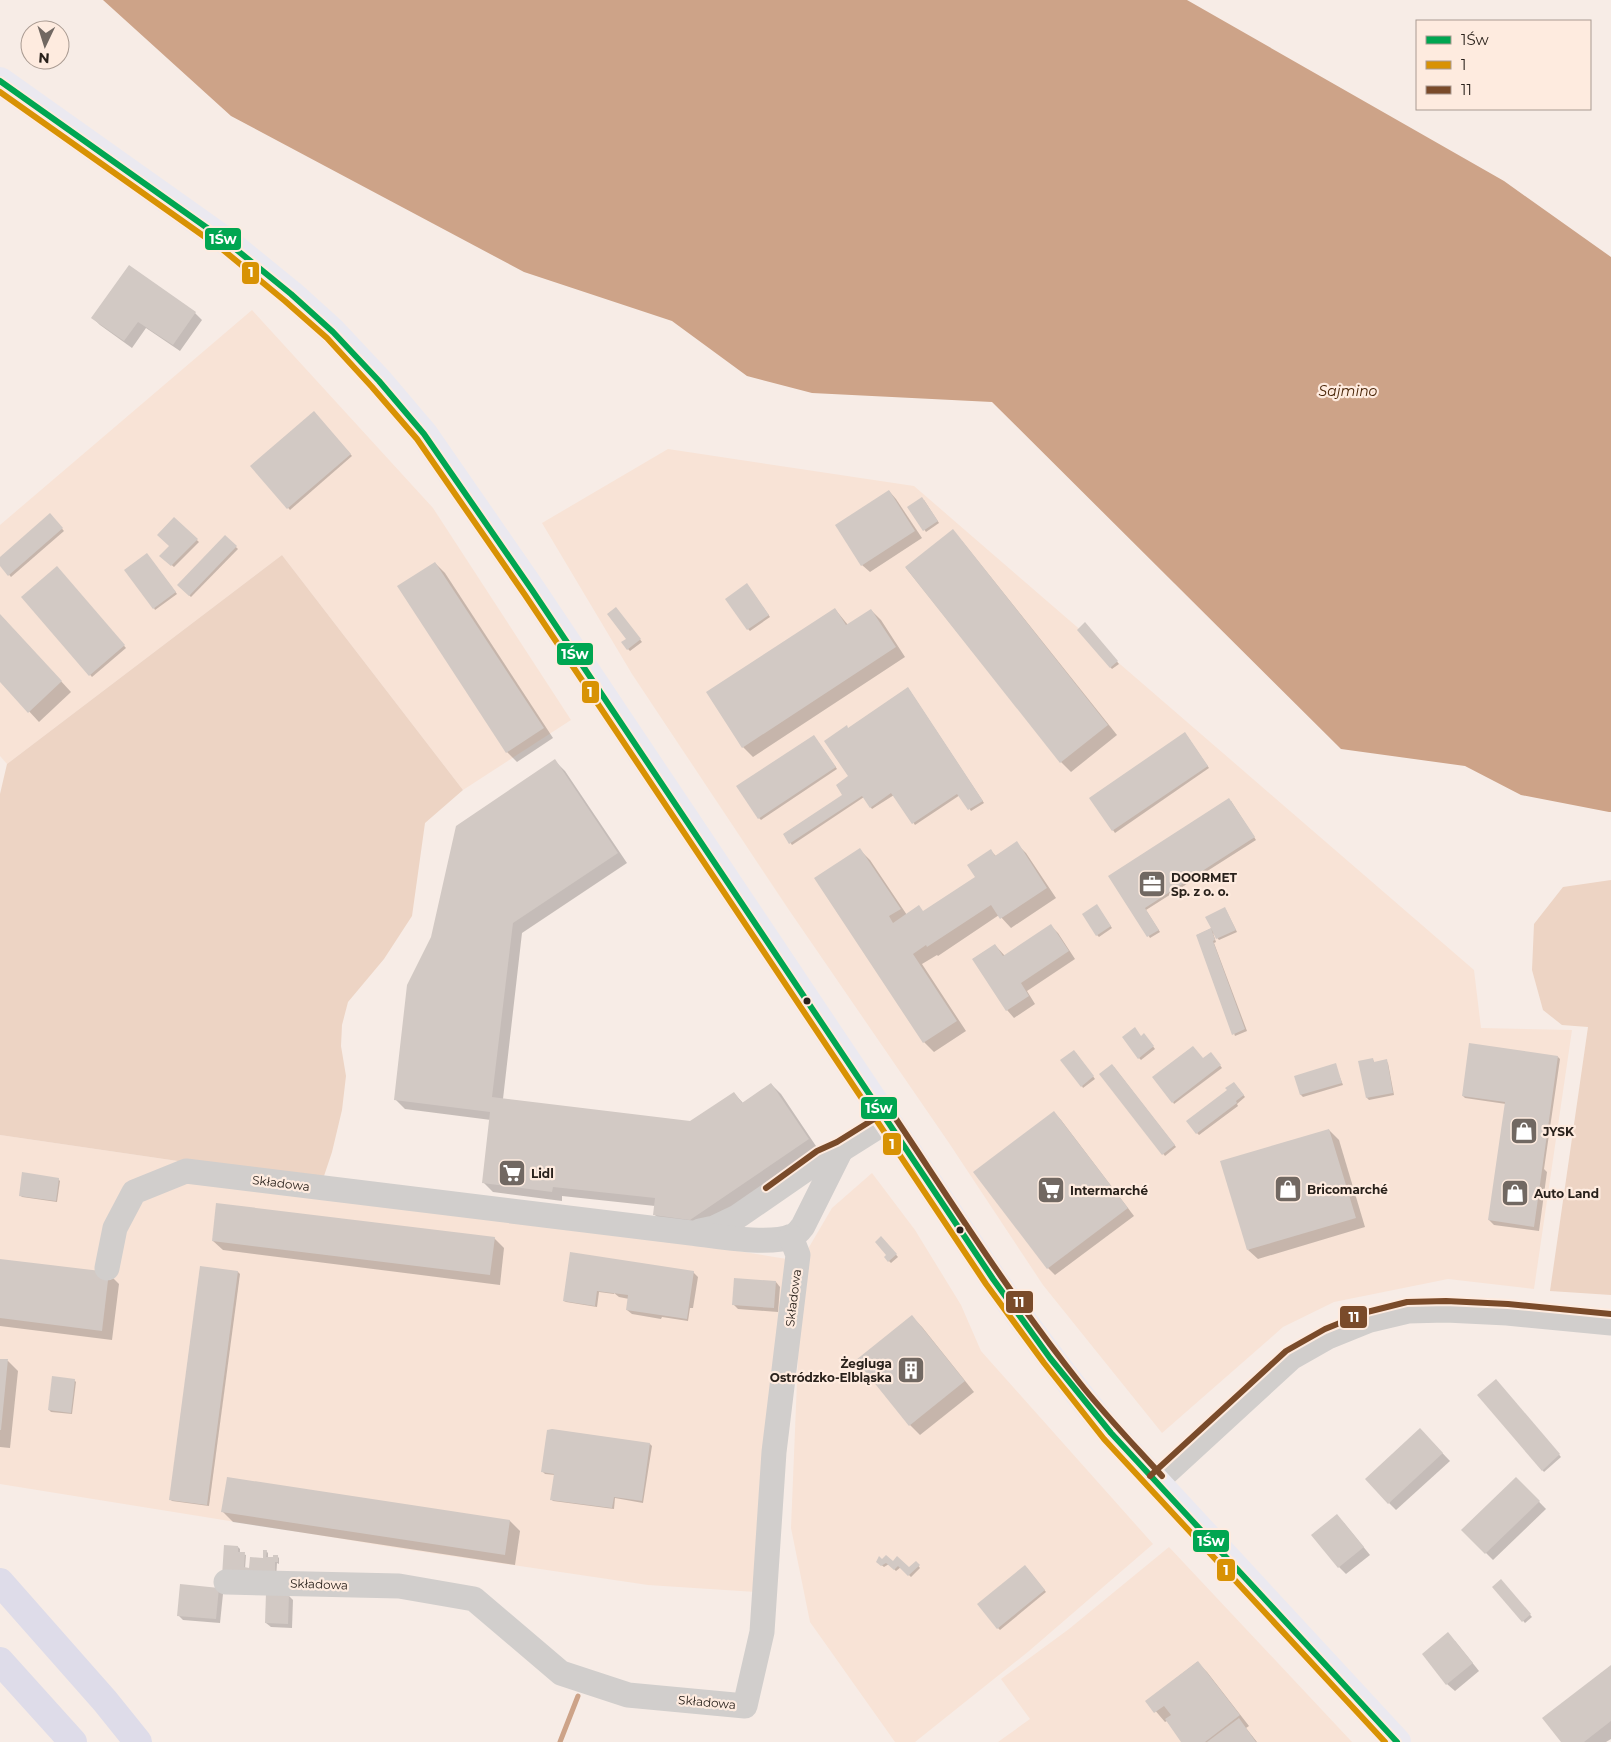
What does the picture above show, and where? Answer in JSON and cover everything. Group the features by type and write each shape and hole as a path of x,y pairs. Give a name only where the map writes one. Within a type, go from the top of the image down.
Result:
{"highway":[{"path":"0,1582 105,1701 138,1742"},
{"path":"0,1661 73,1742"}],"main road":[{"path":"0,81 227,242 291,294 333,332 379,381 424,434 477,509 993,1279 1038,1342 1072,1387 1156,1482 1397,1742"}],"street":[{"name":"Składowa","path":"690,1233 714,1228 738,1217 822,1159 841,1150 887,1121"},
{"path":"762,1201 764,1222 771,1232 786,1238 798,1233 841,1150"},
{"name":"Składowa","path":"107,1268 115,1228 134,1192 186,1171 690,1233 764,1240 786,1238 798,1255 774,1452 762,1632 745,1706 628,1695 560,1673 474,1599 399,1586 226,1582"},
{"path":"783,1186 801,1195 811,1211"},
{"path":"1156,1482 1291,1358 1328,1337 1370,1320 1408,1312 1446,1310 1507,1313 1611,1323"}],"shaded area":[{"path":"252,310 433,508 571,720 463,790 282,555 7,764 0,756 0,525"},
{"path":"668,449 914,486 1474,970 1481,1028 1572,1030 1534,1289 1448,1279 1334,1302 1283,1327 1162,1433 1043,1285 632,674 542,523"},
{"path":"282,555 463,790 425,823 412,916 384,959 348,1002 342,1025 341,1046 346,1076 342,1110 324,1176 212,1166 0,1135 0,794 7,764"},
{"path":"1611,880 1611,1295 1550,1291 1588,1027 1562,1025 1543,1010 1532,970 1534,924 1563,887"},
{"path":"0,1135 212,1166 793,1260 756,1592 648,1585 404,1549 0,1484"},
{"path":"872,1173 915,1230 961,1305 981,1351 1153,1544 1029,1651 915,1742 895,1742 810,1622 791,1528 802,1259 832,1208"},
{"path":"1169,1547 1352,1742 998,1742 1030,1719 1001,1679 1069,1629"}],"water":[{"name":"Sajmino","path":"103,0 1187,0 1504,181 1611,257 1611,812 1521,795 1465,766 1341,749 992,402 812,393 747,376 672,321 524,272 231,116"}],"building":[{"path":"129,265 196,312 173,345 138,322 124,341 91,318"},
{"path":"314,411 351,454 287,509 250,466"},
{"path":"889,490 915,531 861,566 835,525"},
{"path":"922,497 938,521 923,531 907,507"},
{"path":"50,513 63,528 8,576 0,566 0,557"},
{"path":"174,517 198,539 171,566 159,556 169,546 157,535"},
{"path":"953,529 1108,725 1060,763 905,567"},
{"path":"225,535 237,546 189,596 177,585"},
{"path":"147,553 176,592 153,609 124,570"},
{"path":"435,562 544,728 506,753 397,586"},
{"path":"57,566 125,645 89,676 21,597"},
{"path":"747,583 769,615 747,630 725,599"},
{"path":"616,607 641,639 627,650 621,642 626,639 607,614"},
{"path":"835,608 846,625 871,609 896,647 742,748 706,692"},
{"path":"0,614 62,681 28,713 0,682"},
{"path":"1085,622 1118,661 1110,668 1077,630"},
{"path":"908,687 983,801 968,810 957,794 912,824 891,793 870,808 862,796 789,844 783,834 842,795 836,785 848,776 824,741 847,725 848,728"},
{"path":"1185,732 1208,766 1112,831 1089,798"},
{"path":"814,735 836,767 758,819 736,786"},
{"path":"555,759 618,853 513,923 492,1097 690,1121 734,1092 742,1103 771,1083 809,1139 690,1220 653,1215 655,1198 553,1187 552,1192 482,1183 490,1112 394,1100 407,985 431,937 456,826"},
{"path":"1229,798 1255,837 1145,908 1159,930 1147,937 1108,876"},
{"path":"1017,841 1047,888 1000,919 991,905 927,947 926,945 913,954 957,1021 923,1043 814,878 860,848 901,909 889,916 893,923 919,905 923,911 975,877 967,865 991,849 995,856"},
{"path":"1097,904 1111,926 1096,936 1082,914"},
{"path":"1225,907 1236,930 1216,939 1205,917"},
{"path":"1051,924 1069,951 1021,983 1029,996 1006,1011 972,959 995,944 1003,956"},
{"path":"1211,928 1215,940 1213,941 1245,1029 1232,1035 1196,935"},
{"path":"1135,1027 1141,1036 1144,1033 1154,1046 1138,1059 1122,1037"},
{"name":"JYSK","path":"1469,1043 1558,1056 1534,1227 1488,1220 1505,1102 1462,1096"},
{"path":"1193,1046 1203,1058 1211,1052 1221,1065 1172,1103 1152,1077"},
{"path":"1074,1050 1094,1076 1081,1087 1060,1060"},
{"path":"1373,1058 1374,1062 1387,1059 1393,1093 1366,1098 1358,1061"},
{"path":"1336,1063 1342,1083 1300,1095 1294,1076"},
{"path":"1112,1064 1175,1145 1162,1155 1099,1074"},
{"path":"1234,1082 1244,1095 1236,1101 1237,1103 1196,1134 1186,1121 1227,1090 1225,1088"},
{"name":"Intermarché","path":"1054,1111 1128,1208 1047,1269 973,1172"},
{"name":"Bricomarché","path":"1329,1129 1356,1218 1247,1250 1220,1161"},
{"path":"22,1172 59,1178 56,1201 19,1196"},
{"path":"216,1203 495,1237 490,1275 212,1241"},
{"path":"881,1236 897,1254 888,1262 884,1257 886,1255 875,1242"},
{"path":"570,1252 694,1271 687,1319 626,1310 628,1295 597,1291 595,1306 563,1301"},
{"path":"0,1259 109,1272 102,1331 0,1318"},
{"path":"200,1266 238,1271 207,1505 169,1500"},
{"path":"734,1278 776,1281 774,1308 732,1305"},
{"name":"Żegluga Ostródzko-Elbląska","path":"912,1315 965,1381 909,1426 856,1360"},
{"path":"0,1359 8,1359 1,1430 0,1430"},
{"path":"52,1376 75,1379 71,1413 48,1410"},
{"path":"1496,1379 1560,1454 1542,1471 1477,1395"},
{"path":"1420,1428 1443,1453 1388,1504 1365,1479"},
{"path":"552,1429 650,1443 642,1501 614,1497 612,1508 550,1500 554,1474 541,1472 547,1430"},
{"path":"227,1477 510,1520 505,1555 221,1512"},
{"path":"1516,1477 1540,1501 1485,1554 1461,1530"},
{"path":"1337,1514 1364,1547 1338,1568 1311,1535"},
{"path":"224,1545 238,1546 238,1552 245,1552 244,1567 249,1568 250,1557 263,1558 263,1550 267,1550 266,1557 278,1555 278,1562 275,1562 275,1579 222,1576"},
{"path":"886,1555 893,1561 897,1556 909,1567 916,1561 920,1565 908,1576 898,1566 894,1570 886,1563 881,1566 876,1562 879,1556 882,1559"},
{"path":"1025,1565 1045,1590 997,1629 977,1604"},
{"path":"1501,1579 1531,1614 1522,1622 1492,1587"},
{"path":"180,1584 219,1588 216,1619 177,1616"},
{"path":"266,1593 289,1594 288,1624 265,1623"},
{"path":"1448,1632 1473,1663 1446,1685 1422,1654"},
{"path":"1198,1661 1240,1715 1205,1742 1181,1742 1165,1719 1171,1715 1164,1706 1154,1713 1145,1701"},
{"path":"1611,1665 1611,1721 1584,1742 1561,1742 1542,1718"},
{"path":"1239,1718 1256,1742 1207,1742"}],"waterway":[{"path":"560,1742 578,1696"}],"transit line":[{"name":"1Św","path":"0,81 227,242 291,294 333,332 379,381 424,434 532,590 993,1279 1050,1358 1111,1433 1397,1742"},
{"name":"1","path":"0,92 222,249 285,301 327,338 417,439 525,595 986,1284 1044,1363 1104,1439 1385,1742"},
{"name":"11","path":"766,1188 817,1151 837,1142 882,1114"},
{"name":"11","path":"894,1116 1030,1318 1099,1406 1162,1476"},
{"name":"11","path":"1150,1476 1286,1351 1325,1329 1367,1312 1407,1302 1446,1301 1508,1304 1611,1314"}],"place":[{"name":"DOORMET Sp. z o. o.","path":"1152,884"},
{"name":"JYSK","path":"1524,1131"},
{"name":"Lidl","path":"512,1173"},
{"name":"Bricomarché","path":"1288,1189"},
{"name":"Intermarché","path":"1051,1190"},
{"name":"Auto Land","path":"1515,1193"},
{"name":"Żegluga Ostródzko-Elbląska","path":"911,1370"}]}
